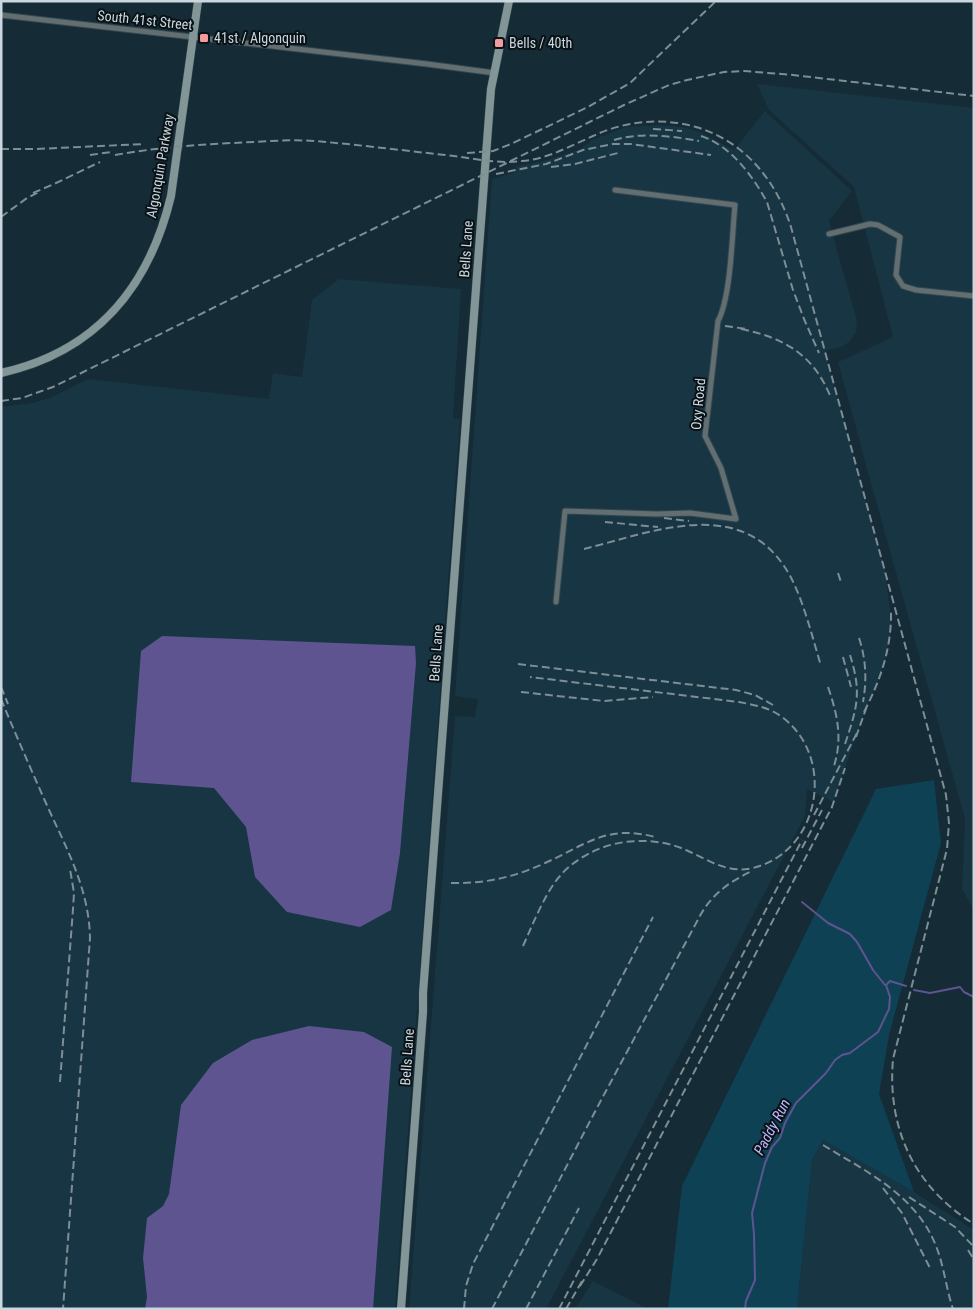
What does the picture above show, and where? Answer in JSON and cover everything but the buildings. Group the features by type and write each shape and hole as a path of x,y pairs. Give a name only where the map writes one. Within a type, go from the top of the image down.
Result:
{"street":[{"name":"Algonquin Parkway","path":"1,373 44,359 83,338 116,308 141,275 152,256 160,236 171,196 198,1"},
{"name":"Bells Lane","path":"401,1309 490,89 495,73 507,3"},
{"name":"South 41st Street","path":"1,15 495,73"},
{"name":"Oxy Road","path":"556,602 565,511 656,514 690,513 736,519 721,468 705,436 718,322 724,312 735,205 615,190"},
{"path":"829,234 870,224 882,227 900,238 896,276 903,286 916,290 974,296"}],"shaded area":[{"path":"757,84 974,108 974,910 962,889 965,819 838,362 893,337 854,187 769,110"},
{"path":"765,111 852,191 829,221 857,321 856,332 844,346 825,351 885,570 891,617 890,636 884,666 867,706 833,802 807,789 805,816 546,1309 409,1309 455,716 475,717 478,699 455,696 492,179 516,172 516,166 541,162 581,149 592,140 626,127 658,125 682,127 700,132 734,150"},
{"path":"339,279 461,289 453,418 460,419 395,1309 1,1309 1,407 33,403 52,397 88,379 269,399 273,373 302,377 312,300"},
{"path":"162,636 415,646 416,663 400,853 391,910 360,927 287,912 255,877 246,827 214,788 131,782 141,651"},
{"path":"934,780 941,843 889,1035 879,1094 914,1192 823,1140 812,1160 797,1309 668,1309 682,1186 876,789"},
{"path":"309,1026 364,1032 392,1047 373,1309 145,1309 147,1297 143,1258 147,1218 163,1206 169,1194 181,1105 213,1063 252,1040"},
{"path":"823,1140 914,1192 974,1230 974,1309 797,1309 812,1160"},
{"path":"593,1281 648,1309 575,1309"}],"waterway":[{"path":"802,902 828,923 850,934 885,985"},
{"name":"Paddy Run","path":"745,1309 746,1301 755,1280 752,1213 765,1163 772,1147 780,1138 785,1123 796,1103 826,1073 835,1060 842,1055 850,1053 878,1032 889,1009 890,997 886,985 890,981 906,986"},
{"name":"Paddy Run","path":"914,990 930,993 960,987 964,992 974,997"}],"railway":[{"path":"467,153 493,151 511,144 588,107 630,83 716,1"},
{"path":"1,401 22,398 53,387 624,105 669,85 724,72 744,71 974,96"},
{"path":"115,155 188,146 305,140 488,161 514,162 550,155 618,127 656,121 683,124 713,133 743,152 767,178 785,210 791,227 946,795 949,823 947,849 893,1059 892,1084 900,1132 920,1174 953,1209 974,1224"},
{"path":"653,129 682,131"},
{"path":"614,140 645,135 699,141"},
{"path":"701,136 731,154 755,182 767,202 793,290 819,353"},
{"path":"1,149 144,144"},
{"path":"496,174 546,164 583,150 613,144 631,144 711,155"},
{"path":"90,155 111,152"},
{"path":"551,167 575,164 618,153"},
{"path":"33,193 100,162"},
{"path":"1,217 27,198 39,192"},
{"path":"725,326 747,329"},
{"path":"741,329 784,343 796,351 816,370 831,398"},
{"path":"664,518 689,521"},
{"path":"605,522 658,527"},
{"path":"584,549 636,535 691,525 717,526 742,532 765,545 784,566 790,576 806,614 821,666"},
{"path":"838,573 841,582"},
{"path":"864,712 876,687 884,662 890,636 891,609"},
{"path":"859,638 865,670 863,702"},
{"path":"845,744 853,720 857,690 850,655"},
{"path":"843,657 851,687"},
{"path":"518,664 736,690 755,695 773,705"},
{"path":"523,946 555,882 574,863 601,848 625,842 650,841 663,843 686,850 718,865 735,869 753,868 776,858 794,843 806,823 813,801 814,778 810,755 799,734 782,717 756,705 530,677"},
{"path":"1,687 8,704"},
{"path":"828,687 838,728 838,748 833,769"},
{"path":"521,692 604,701 653,697"},
{"path":"1,699 75,867 89,919 90,938 63,1309"},
{"path":"856,737 867,706"},
{"path":"814,815 858,731"},
{"path":"580,1286 597,1259 832,807 845,768"},
{"path":"802,848 822,810"},
{"path":"451,883 487,881 511,876 534,868 585,843 609,835 623,833 655,837"},
{"path":"559,1309 802,840"},
{"path":"60,1082 74,893 70,869"},
{"path":"492,1309 701,914 723,888 752,871"},
{"path":"464,1309 466,1286 473,1264 653,917"},
{"path":"823,1145 889,1186 916,1212 936,1246 953,1309"},
{"path":"883,1188 902,1213 930,1268"},
{"path":"909,1197 955,1227 974,1247"},
{"path":"526,1309 579,1208"},
{"path":"968,1250 974,1260"},
{"path":"566,1309 582,1281"}],"place":[{"name":"41st / Algonquin","path":"204,38"},
{"name":"Bells / 40th","path":"499,43"}]}
